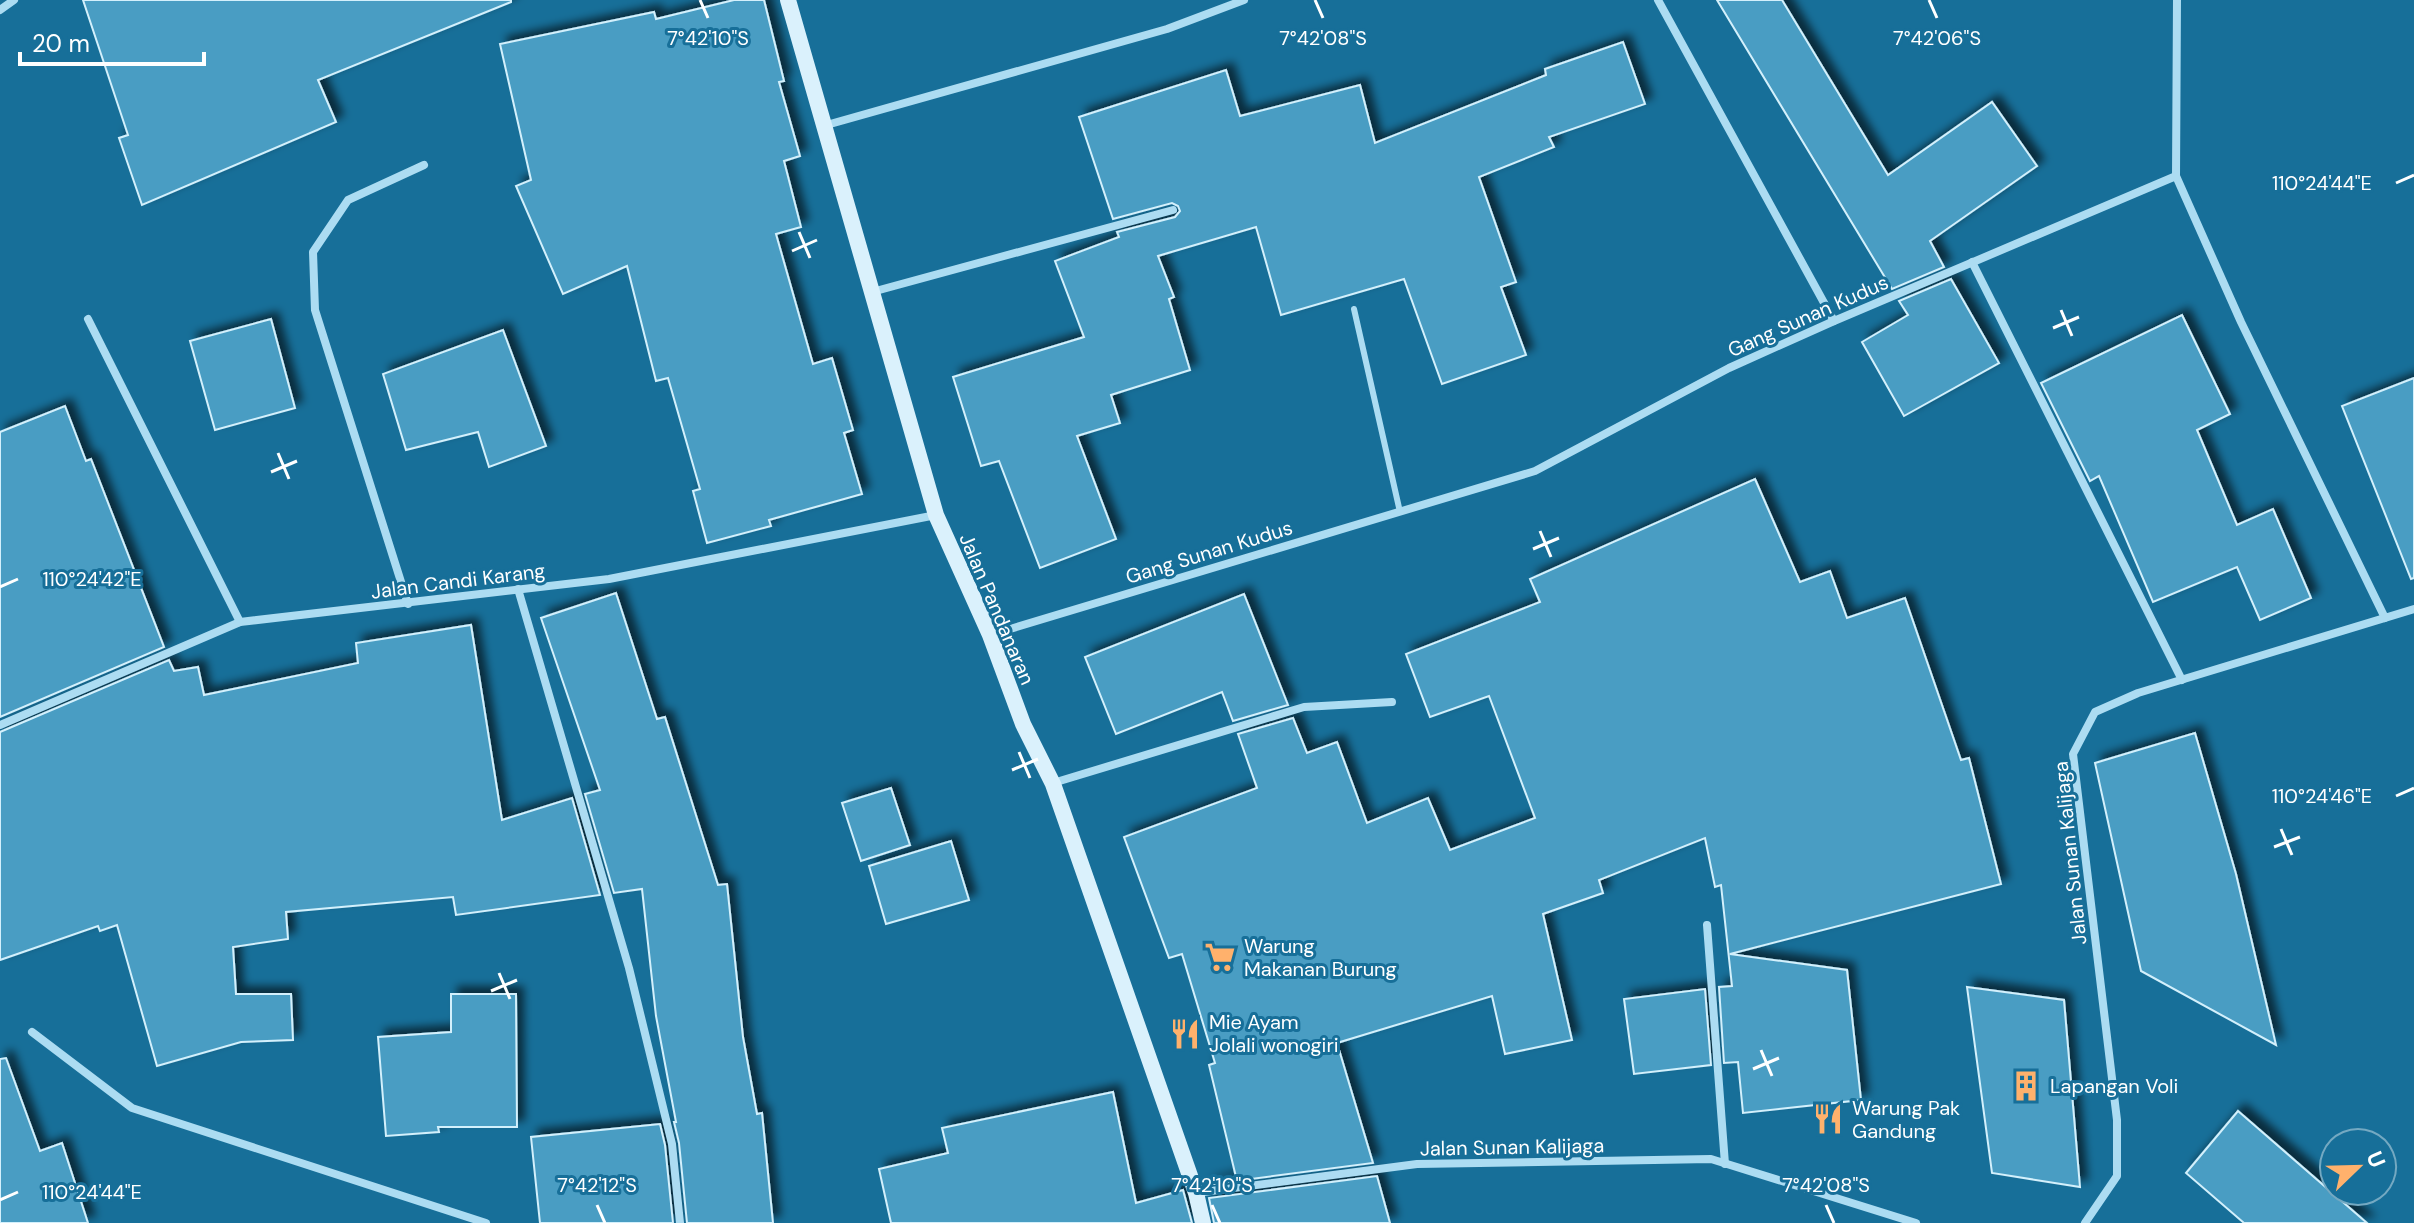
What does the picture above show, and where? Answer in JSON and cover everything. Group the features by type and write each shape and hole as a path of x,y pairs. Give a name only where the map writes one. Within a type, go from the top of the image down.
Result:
{"main road":[{"name":"Jalan Pandanaran","path":"788,0 936,515 990,635 1023,724 1053,784 1196,1193 1203,1223"}],"street":[{"path":"0,10 14,0"},
{"path":"822,127 1167,29 1244,0"},
{"path":"1658,0 1834,321"},
{"path":"2177,0 2176,176 2241,322 2385,618"},
{"path":"408,604 315,310 313,252 348,200 424,165"},
{"name":"Gang Sunan Kudus","path":"990,635 1535,471 1729,368 2176,176"},
{"path":"872,292 1173,210"},
{"path":"1972,262 2182,680"},
{"path":"88,319 240,622"},
{"name":"Jalan Candi Karang","path":"0,725 240,622 609,579 936,515"},
{"path":"518,589 629,968 672,1144 680,1223"},
{"name":"Jalan Sunan Kalijaga","path":"2085,1223 2117,1176 2117,1120 2073,754 2095,712 2138,693 2414,609"},
{"path":"1053,784 1304,707 1392,702"},
{"path":"1707,925 1725,1164"},
{"path":"32,1032 132,1108 486,1223"},
{"name":"Jalan Sunan Kalijaga","path":"1196,1193 1417,1164 1711,1159 1916,1223"}],"lane":[{"path":"1354,309 1400,512"}],"building":[{"path":"83,0 511,2 318,80 336,122 142,205 119,138 128,135"},
{"path":"734,0 764,0 784,81 779,82 800,156 784,161 801,227 776,234 813,364 832,358 853,430 844,433 862,494 769,520 771,526 707,543 693,491 700,489 668,378 656,381 627,266 563,294 516,186 531,180 500,44 654,12 656,19"},
{"path":"1717,0 1782,0 1888,175 1992,102 2037,166 1930,241 1944,267 1892,289"},
{"path":"1623,42 1645,104 1549,137 1554,147 1479,177 1516,282 1501,287 1526,355 1442,384 1404,279 1281,315 1256,227 1158,256 1174,297 1169,299 1190,370 1111,395 1120,423 1077,436 1116,539 1040,568 999,461 981,466 953,377 1084,337 1055,261 1119,237 1117,232 1175,217 1180,211 1172,203 1113,219 1079,117 1226,70 1240,116 1360,85 1375,143 1546,75 1545,69"},
{"path":"1951,279 1999,363 1904,416 1862,342 1908,315 1899,301"},
{"path":"2182,315 2230,414 2197,430 2237,525 2273,509 2311,598 2260,620 2237,567 2153,602 2099,476 2090,481 2041,383"},
{"path":"271,319 295,408 215,430 190,341"},
{"path":"503,330 546,446 489,467 478,432 406,450 383,374"},
{"path":"2414,378 2414,578 2411,579 2342,406"},
{"path":"65,406 86,461 91,459 164,647 0,717 0,432"},
{"path":"1755,479 1800,582 1830,571 1847,618 1905,598 1961,760 1969,758 2001,884 1730,954 1847,970 1861,1100 1743,1113 1738,1062 1724,1063 1719,987 1732,986 1721,885 1715,887 1705,838 1599,880 1603,893 1543,914 1572,1040 1505,1054 1492,996 1337,1043 1373,1163 1205,1185 1236,1177 1209,1065 1215,1063 1182,954 1169,958 1124,837 1257,788 1238,734 1293,718 1307,753 1337,742 1367,823 1428,798 1450,850 1535,818 1489,696 1430,717 1406,654 1540,602 1530,579"},
{"path":"616,593 657,719 665,717 718,885 727,884 743,1037 757,1114 762,1113 773,1223 687,1223 676,1122 656,1016 642,889 614,893 585,794 600,790 541,618"},
{"path":"1244,594 1288,705 1233,721 1222,692 1116,734 1085,657"},
{"path":"471,625 502,820 572,798 600,895 456,915 453,897 286,912 288,939 233,947 236,994 291,994 293,1040 241,1042 157,1066 117,925 100,931 98,926 0,960 0,732 169,660 174,671 198,667 204,695 358,663 356,643"},
{"path":"2195,733 2236,874 2276,1045 2141,971 2095,763"},
{"path":"891,788 910,845 861,861 842,803"},
{"path":"951,841 969,900 886,924 869,866"},
{"name":"Lapangan Voli","path":"1967,987 2064,1000 2080,1187 1992,1173"},
{"path":"1705,989 1711,1065 1634,1074 1624,999"},
{"path":"451,994 516,994 517,1127 438,1127 439,1132 386,1136 378,1037 451,1032"},
{"path":"6,1058 40,1151 62,1143 88,1223 0,1223 0,1059"},
{"path":"1113,1092 1136,1203 1183,1190 1192,1223 891,1223 879,1169 948,1153 942,1128"},
{"path":"2238,1111 2318,1180 2318,1207 2349,1207 2367,1223 2244,1223 2186,1173"},
{"path":"660,1124 673,1223 540,1223 531,1137"},
{"path":"1377,1176 1390,1223 1214,1223 1209,1198"}],"place":[{"name":"Warung Makanan Burung","path":"1220,957"},
{"name":"Mie Ayam Jolali wonogiri","path":"1185,1034"},
{"name":"Lapangan Voli","path":"2026,1086"},
{"name":"Warung Pak Gandung","path":"1828,1119"}]}
